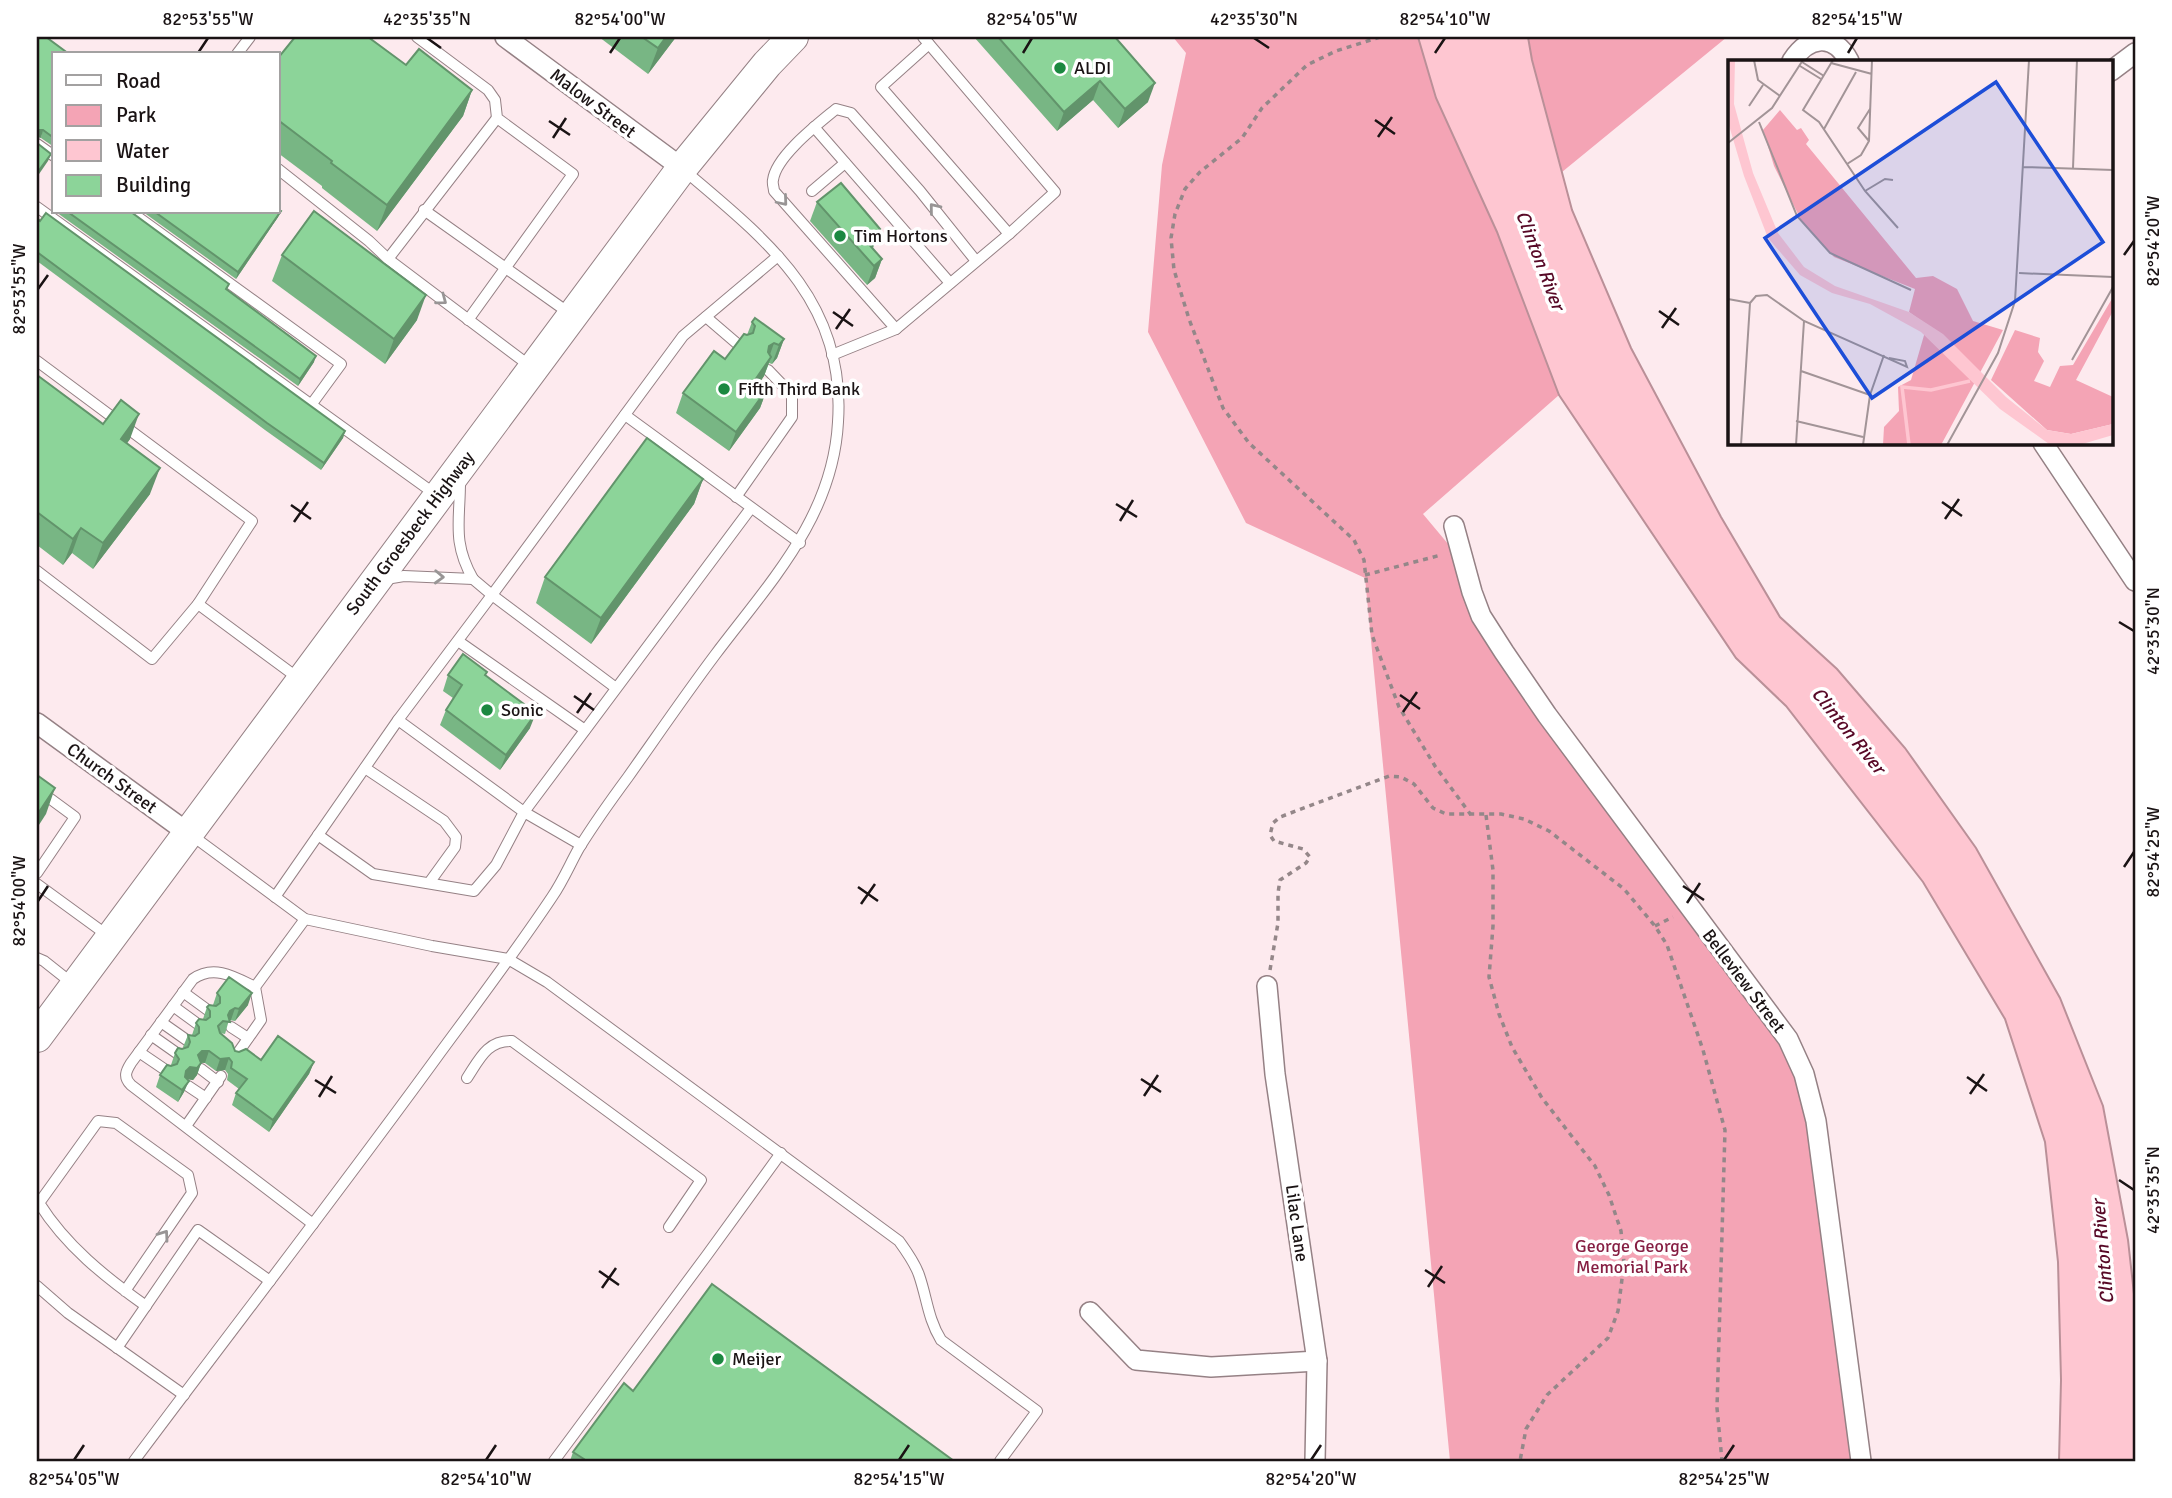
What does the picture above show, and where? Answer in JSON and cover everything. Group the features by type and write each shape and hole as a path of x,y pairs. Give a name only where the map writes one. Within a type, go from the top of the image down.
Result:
{"main road":[{"name":"South Groesbeck Highway","path":"37,1037 682,168 767,64 794,37"}],"street":[{"name":"Malow Street","path":"505,37 682,168"},
{"path":"1793,60 1810,44 1823,40 1832,42 1848,60"},
{"path":"2112,70 2135,53"},
{"path":"2044,444 2135,581"},
{"name":"Belleview Street","path":"1454,526 1481,616 1547,715 1788,1040 1804,1074 1816,1121 1861,1461"},
{"name":"Church Street","path":"37,723 188,833"},
{"name":"Lilac Lane","path":"1267,986 1275,1074 1317,1361 1315,1461"},
{"path":"1090,1312 1136,1360 1212,1367 1317,1361"}],"lane":[{"path":"239,52 250,37"},
{"path":"388,259 497,118 495,100 488,90 417,37"},
{"path":"832,355 896,329 1009,234 1055,192 926,40 881,87 1009,234"},
{"path":"896,329 775,191 772,181 777,169 814,127 836,109 851,113 920,191 976,261"},
{"path":"468,320 573,174 497,118"},
{"path":"814,127 950,283"},
{"path":"37,144 52,155"},
{"path":"812,191 845,163"},
{"path":"134,1461 508,959 554,894 581,845 688,691 800,543 824,492 835,457 839,419 838,384 832,355 814,304 799,279 778,256 682,168"},
{"path":"280,171 388,259 533,368"},
{"path":"37,207 438,496"},
{"path":"424,210 573,315"},
{"path":"134,214 341,364 311,405"},
{"path":"275,897 398,720 683,336 778,256"},
{"path":"706,317 741,347"},
{"path":"37,360 252,520 198,604 152,659 37,571"},
{"path":"737,497 792,417 792,395 768,370"},
{"path":"625,415 800,543"},
{"path":"460,467 458,537 466,566 473,579 617,688"},
{"path":"318,835 373,874 474,891 496,865 524,811 751,508"},
{"path":"372,584 397,576 473,579"},
{"path":"198,604 301,681"},
{"path":"458,640 585,730"},
{"path":"398,720 524,811 581,845"},
{"path":"365,768 444,821 456,837 455,848 429,883"},
{"path":"37,789 75,817 37,873"},
{"path":"188,833 305,919 508,959 547,982 899,1241 919,1276 932,1326 941,1340 1037,1411 1000,1461"},
{"path":"37,884 111,937"},
{"path":"234,1052 261,1020 255,987 305,919"},
{"path":"37,958 75,985"},
{"path":"255,987 228,974 211,972 198,975 151,1035 125,1074 127,1080 313,1224"},
{"path":"183,992 209,1011"},
{"path":"173,1006 199,1025"},
{"path":"161,1022 188,1041"},
{"path":"231,1027 248,1038"},
{"path":"151,1035 178,1054"},
{"path":"467,1078 491,1045 501,1040 512,1041 533,1055 701,1180 669,1227"},
{"path":"139,1052 167,1071"},
{"path":"186,1126 219,1079 201,1069"},
{"path":"188,1086 206,1098"},
{"path":"125,1291 192,1193 188,1175 116,1123 98,1121 39,1203 52,1224 74,1248 125,1291 146,1306"},
{"path":"554,1461 701,1265 780,1153"},
{"path":"117,1348 198,1230 270,1281"},
{"path":"37,1286 68,1313 184,1395"}],"path":[{"path":"1380,37 1336,51 1307,65 1262,108 1241,138 1200,172 1185,189 1175,214 1171,238 1174,271 1223,408 1250,443 1354,540 1364,560 1373,635 1399,707 1435,766 1471,815"},
{"path":"1365,575 1460,550"},
{"path":"1267,986 1278,923 1280,880 1306,863 1310,857 1303,849 1274,841 1270,835 1273,823 1280,817 1389,776 1401,777 1414,784 1433,807 1446,814 1501,814 1524,819 1549,831 1624,889 1667,945 1700,1040 1725,1130 1717,1408 1722,1461"},
{"path":"1486,815 1493,870 1489,977 1499,1014 1513,1048 1542,1098 1595,1166 1609,1195 1621,1231 1624,1263 1619,1311 1608,1338 1547,1395 1526,1429 1520,1461"}],"green space":[{"name":"George George Memorial Park","path":"1173,37 1727,37 1562,172 1497,232 1559,395 1423,514 1464,563 1481,616 1804,1074 1861,1461 1450,1461 1365,578 1246,523 1148,332 1162,165 1186,53"}],"water":[{"name":"Clinton River","path":"1418,37 1528,37 1572,210 1631,348 1721,517 1780,617 1837,669 1905,748 1976,848 2060,998 2103,1106 2128,1240 2135,1303 2135,1461 2059,1461 2061,1380 2058,1262 2045,1142 2005,1019 1923,882 1786,706 1736,658 1559,395 1497,232 1436,98"}],"building":[{"path":"37,37 46,37 66,52 52,52 52,137 43,130 37,130"},
{"path":"295,37 368,37 406,65 419,49 472,90 387,205 280,122 280,56"},
{"path":"642,37 666,37 658,48"},
{"name":"ALDI","path":"998,37 1115,37 1155,83 1125,109 1100,81 1064,112"},
{"path":"37,143 51,154 37,173"},
{"path":"841,183 880,229 866,241 882,259 874,266 817,202"},
{"path":"314,211 426,295 394,339 282,255"},
{"path":"46,213 345,431 324,463 37,252 37,218 40,221"},
{"path":"71,214 134,214 229,284 226,289 316,356 300,379"},
{"path":"158,214 279,214 238,272"},
{"name":"Fifth Third Bank","path":"755,318 784,339 779,345 774,343 769,346 771,357 755,380 767,389 736,432 683,393 714,351 725,359 744,334 753,333 755,326 752,322"},
{"path":"37,375 103,424 121,400 139,414 121,439 160,468 103,543 81,528 73,539 37,512"},
{"path":"647,438 703,479 601,618 545,577"},
{"path":"463,654 487,672 485,675 536,713 506,755 446,710 462,685 448,675"},
{"path":"37,775 55,788 37,815"},
{"path":"229,977 252,993 239,1009 230,1011 230,1022 223,1021 218,1026 220,1033 232,1043 235,1051 246,1049 261,1060 278,1036 314,1062 273,1120 236,1093 247,1079 231,1068 232,1062 229,1058 220,1059 209,1051 202,1051 198,1055 201,1063 197,1068 190,1067 186,1071 185,1077 189,1081 182,1090 160,1075 167,1065 177,1064 179,1059 175,1053 178,1048 188,1047 188,1035 195,1036 199,1033 196,1023 199,1019 206,1020 210,1017 207,1007 220,1003 217,993"},
{"name":"Meijer","path":"712,1284 954,1461 583,1461 584,1459 573,1452 624,1383 633,1391"}],"place":[{"name":"ALDI","path":"1060,68"},
{"name":"Tim Hortons","path":"840,236"},
{"name":"Fifth Third Bank","path":"724,389"},
{"name":"Sonic","path":"487,710"},
{"name":"Meijer","path":"718,1359"}]}
